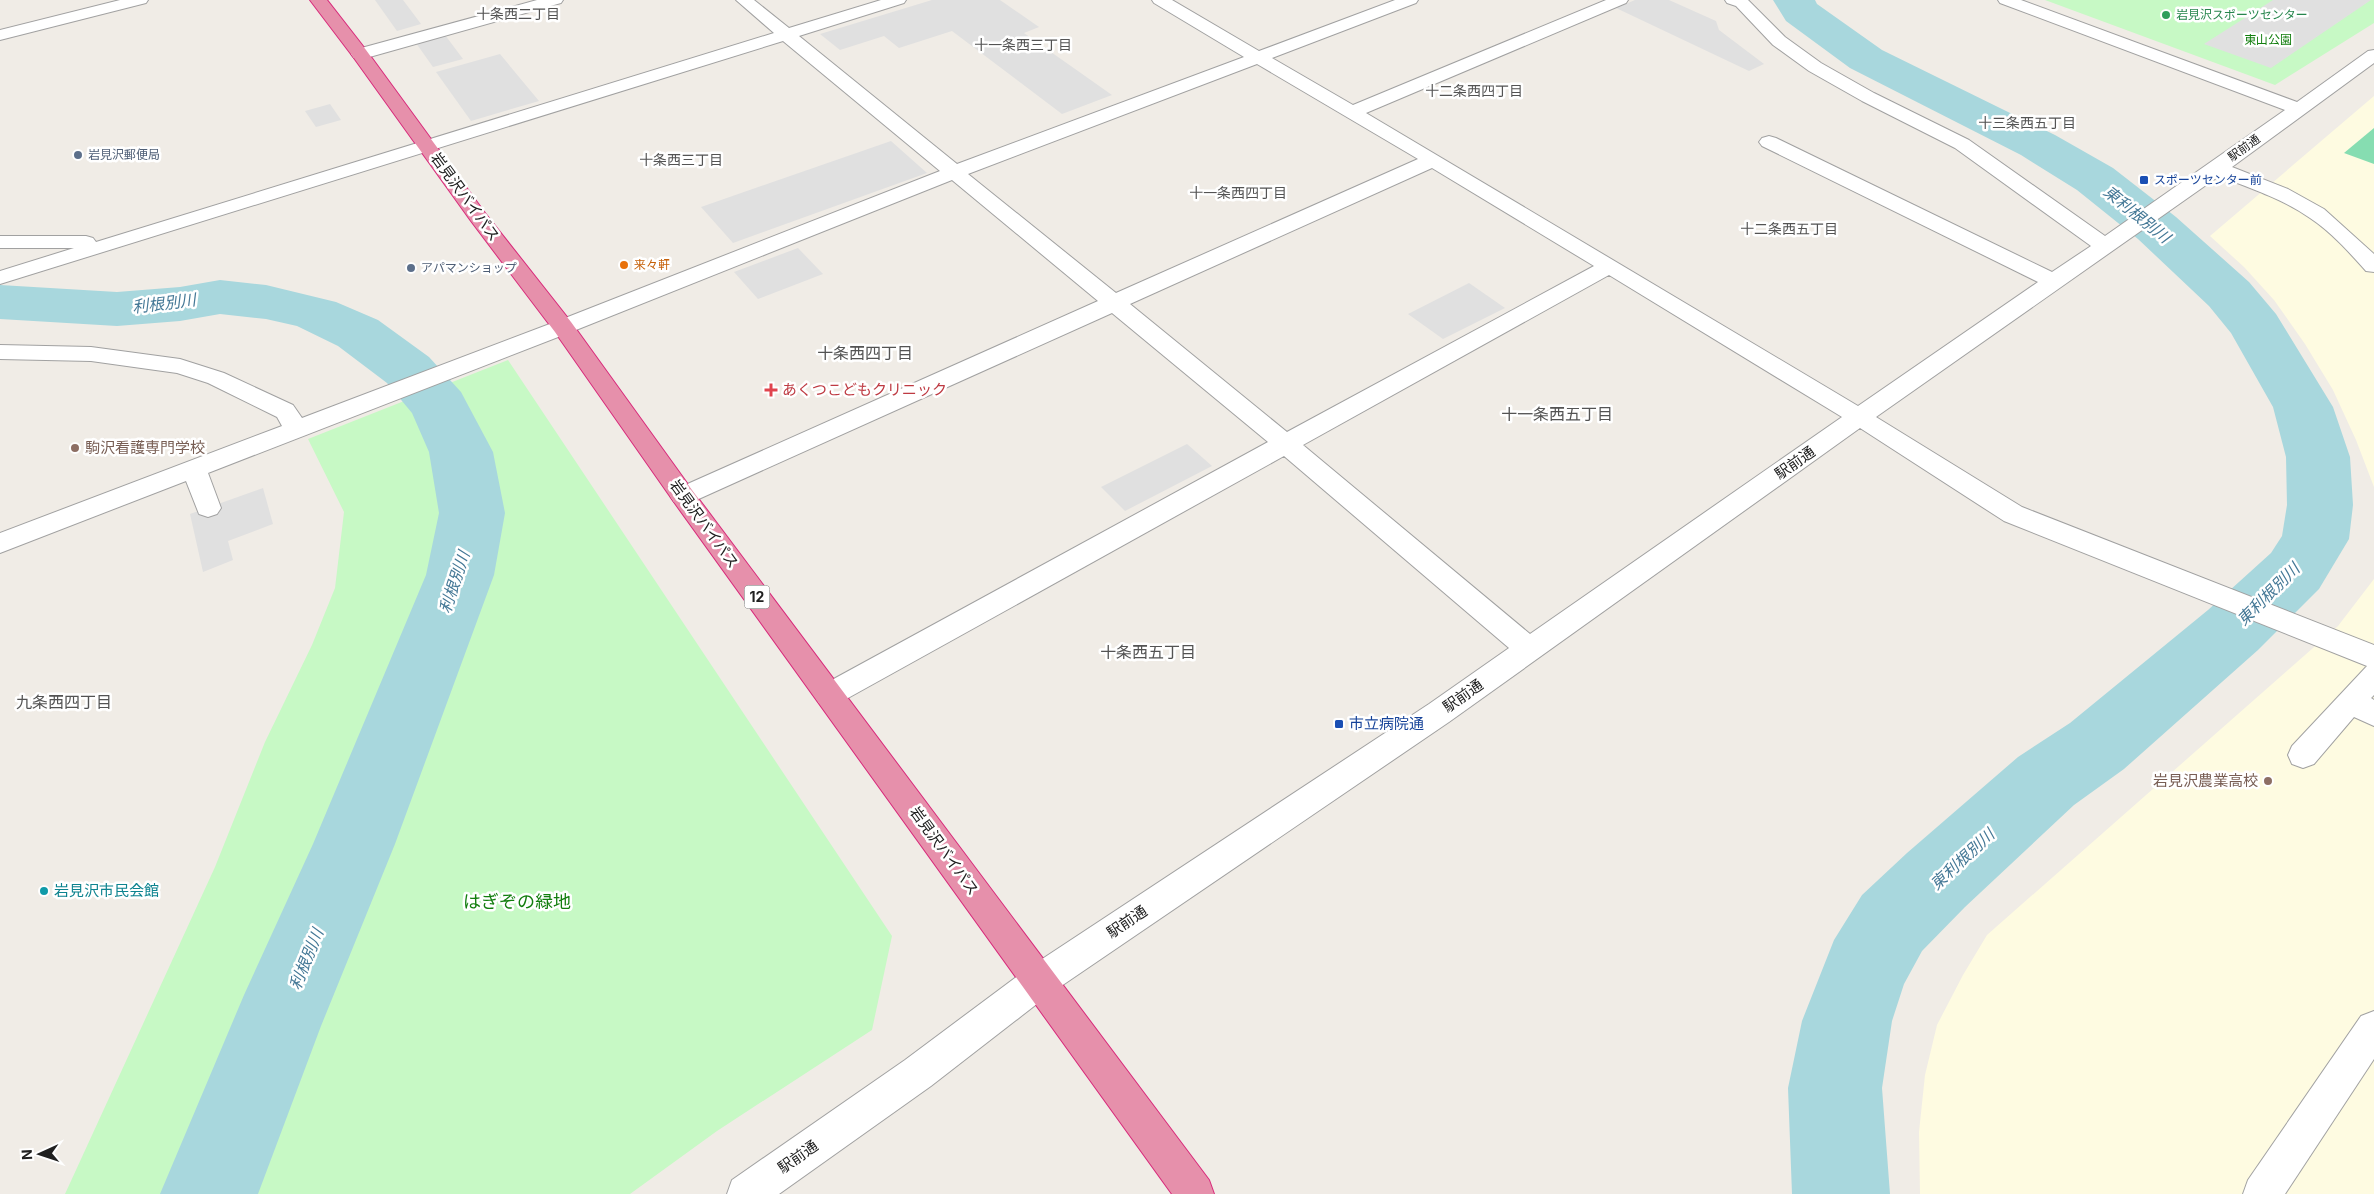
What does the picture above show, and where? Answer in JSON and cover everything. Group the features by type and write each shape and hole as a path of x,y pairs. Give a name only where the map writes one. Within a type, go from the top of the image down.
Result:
{"highway":[{"name":"岩見沢バイパス","path":"318,0 563,327 683,496 1195,1194"}],"street":[{"path":"0,35 140,0"},
{"path":"360,54 555,0"},
{"path":"744,0 1286,444 1529,649"},
{"path":"0,278 898,0"},
{"path":"1160,0 1433,160 1859,417 2013,514 2374,657"},
{"path":"0,543 563,327 955,172 1410,0"},
{"path":"1351,113 1620,0"},
{"path":"1734,0 1742,3 1779,41 1815,67 1868,97 1962,144 2110,243"},
{"path":"2006,0 2299,109"},
{"name":"駅前通","path":"746,1194 918,1073 1039,981 1439,713 2054,280 2173,200 2374,55"},
{"path":"1769,142 2054,280"},
{"path":"683,496 1433,160"},
{"path":"2218,168 2290,198 2318,214 2340,232 2374,266"},
{"path":"0,242 112,242"},
{"path":"829,695 1608,266"},
{"path":"0,352 90,354 180,366 216,378 285,411 304,426"},
{"path":"194,469 208,508"},
{"path":"2303,756 2363,707 2374,675"},
{"path":"2262,1194 2374,1028"}],"shaded area":[{"path":"375,0 403,0 421,24 397,31"},
{"path":"932,0 1000,0 1039,27 1024,33 1112,95 1062,114 952,31 899,48 884,36 840,50 820,34"},
{"path":"1635,0 1669,0 1716,21 1719,30 1764,64 1749,71 1616,8"},
{"path":"2273,0 2371,0 2271,68 2204,44"},
{"path":"445,35 463,59 433,67 416,43"},
{"path":"500,54 539,101 471,121 436,72"},
{"path":"2374,96 2374,487 2356,440 2333,390 2305,344 2274,300 2244,267 2210,236"},
{"path":"330,104 341,120 316,127 305,111"},
{"path":"891,141 927,173 733,243 701,207"},
{"path":"798,248 823,274 758,299 734,272"},
{"path":"1469,283 1505,308 1443,339 1408,314"},
{"path":"1187,444 1212,466 1125,511 1101,487"},
{"path":"263,488 273,524 228,541 233,560 203,572 190,514"},
{"name":"岩見沢農業高校","path":"2374,579 2374,1194 1920,1194 1919,1132 1925,1075 1937,1025 1963,975 1987,935 2338,626"}],"green space":[{"name":"東山公園","path":"2045,0 2374,0 2374,23 2275,85"},
{"path":"2374,128 2374,164 2344,153"},
{"name":"はぎぞの緑地","path":"508,360 892,936 872,1030 717,1131 630,1194 65,1194 215,867 265,742 312,645 335,588 344,512 308,439"}],"waterway":[{"name":"東利根別川","path":"1794,0 1801,12 1866,59 2038,145 2095,179 2157,228 2229,294 2256,326 2303,407 2318,457 2320,505 2315,539 2295,571 2233,630 2097,746 2046,781 1936,880 1892,923 1865,969 1847,1021 1835,1088 1841,1194"},
{"name":"利根別川","path":"0,302 117,309 180,304 220,297 266,302 316,314 358,333 408,370 439,406 461,452 472,513 460,575 354,844 276,1026 209,1194"}],"place":[{"name":"岩見沢スポーツセンター","path":"2166,15"},
{"name":"岩見沢郵便局","path":"78,155"},
{"name":"スポーツセンター前","path":"2144,180"},
{"name":"来々軒","path":"624,265"},
{"name":"アパマンショップ","path":"411,268"},
{"name":"あくつこどもクリニック","path":"771,390"},
{"name":"駒沢看護専門学校","path":"75,448"},
{"name":"市立病院通","path":"1339,724"},
{"name":"岩見沢農業高校","path":"2268,781"},
{"name":"岩見沢市民会館","path":"44,891"}],"district":[{"name":"十条西二丁目","path":"518,14"},
{"name":"十一条西三丁目","path":"1023,45"},
{"name":"十二条西四丁目","path":"1474,91"},
{"name":"十三条西五丁目","path":"2027,123"},
{"name":"十条西三丁目","path":"681,160"},
{"name":"十一条西四丁目","path":"1238,193"},
{"name":"十二条西五丁目","path":"1789,229"},
{"name":"十条西四丁目","path":"865,353"},
{"name":"十一条西五丁目","path":"1557,414"},
{"name":"十条西五丁目","path":"1148,652"},
{"name":"九条西四丁目","path":"64,702"}]}
